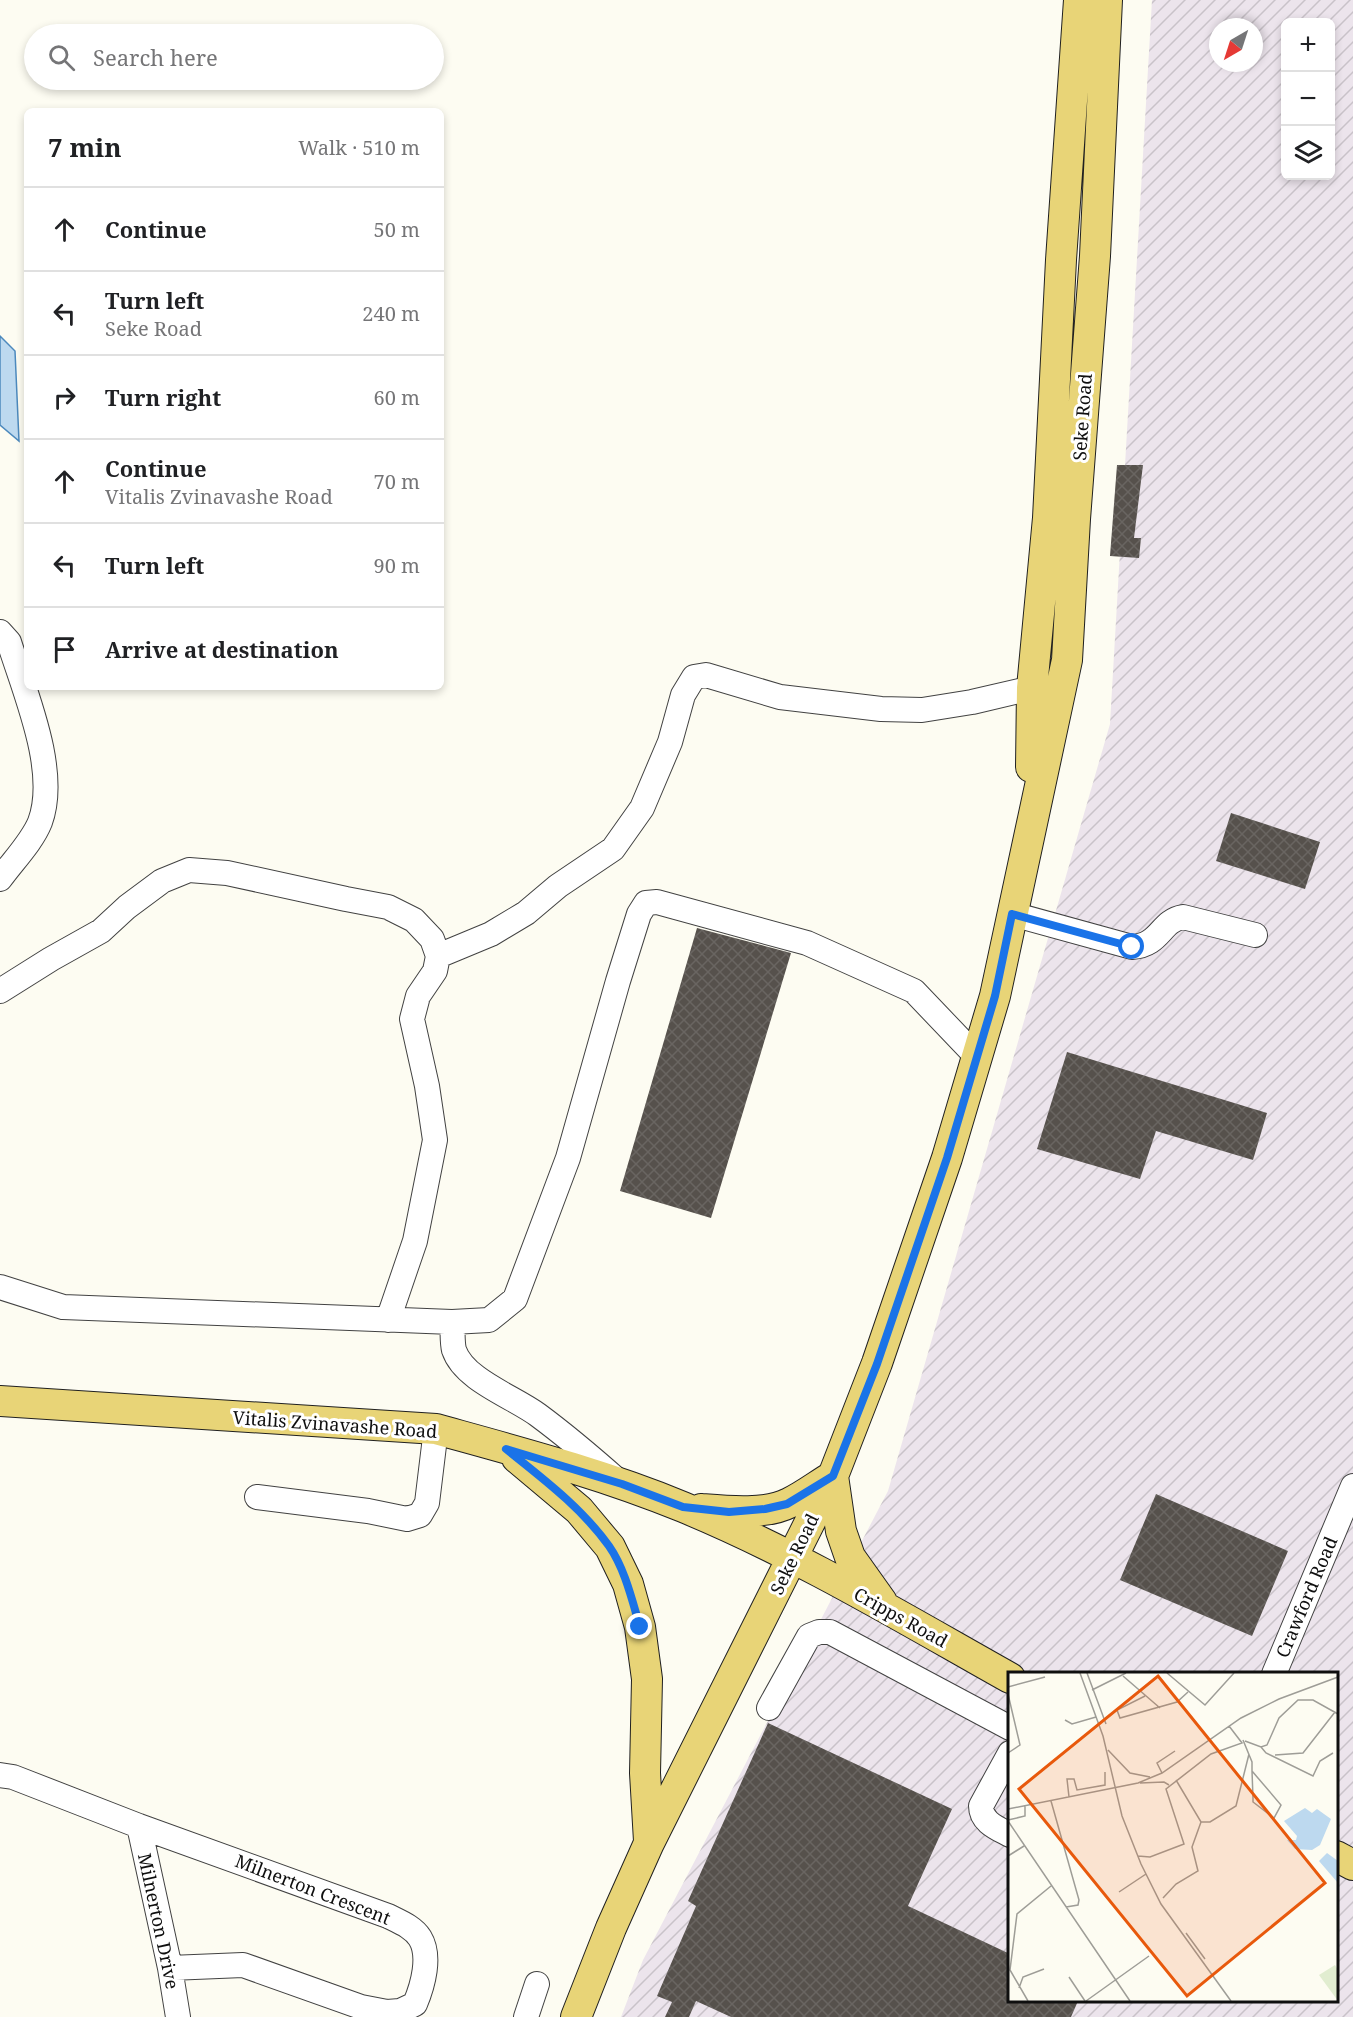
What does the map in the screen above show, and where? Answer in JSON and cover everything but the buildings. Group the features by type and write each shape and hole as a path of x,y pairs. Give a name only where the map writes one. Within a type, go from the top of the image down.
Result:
{"main road":[{"name":"Seke Road","path":"1030,830 1032,688 1048,518 1061,260 1079,0"},
{"name":"Seke Road","path":"576,2017 611,1928 649,1843 833,1476 877,1364 947,1158 995,996 1067,660 1095,256 1107,0"},
{"name":"Vitalis Zvinavashe Road","path":"0,1401 436,1429 622,1484 683,1507 793,1557"},
{"path":"506,1449 579,1510 610,1547 628,1584 640,1627 647,1679 645,1773 649,1843"},
{"path":"683,1507 729,1512 765,1509 787,1504 833,1476 841,1531 850,1557 888,1609"},
{"name":"Cripps Road","path":"793,1557 1008,1677"},
{"path":"1338,1857 1353,1865"}],"street":[{"path":"0,632 9,642 24,690"},
{"path":"438,956 491,934 526,913 558,886 613,849 642,808 670,742 683,695 694,677 706,675 780,698 880,710 922,710 972,702 1032,688"},
{"path":"0,879 39,824 46,798 39,737 24,690"},
{"path":"0,991 101,931 162,881 189,870 227,873 346,900 388,907 414,920 432,939 438,956 435,971 418,996 412,1019 428,1086 435,1140 415,1241 388,1320"},
{"path":"0,1287 63,1307 452,1322 489,1320 515,1299 568,1158 618,981 639,914 646,903 657,902 807,943 914,991 977,1057"},
{"path":"1012,914 1132,947 1150,943 1173,921 1183,917 1255,935"},
{"path":"452,1322 454,1351 467,1369 492,1389 534,1412 622,1484"},
{"path":"257,1497 368,1511 407,1519 420,1515 427,1503 436,1429"},
{"name":"Crawford Road","path":"1275,1672 1353,1486"},
{"path":"769,1708 809,1636 819,1632 830,1632 1008,1727"},
{"path":"1008,1757 981,1806 981,1813 988,1823 1008,1834"},
{"name":"Milnerton Crescent","path":"0,1774 74,1799 139,1826 388,1916 408,1926 420,1938 426,1953 422,1982 415,2004 400,2012 361,2007 243,1965 170,1968"},
{"name":"Milnerton Drive","path":"139,1826 170,1968 178,2017"},
{"path":"526,2017 537,1984"}],"shaded area":[{"path":"1152,0 1353,0 1353,2017 621,2017 643,1960 888,1491 1110,724"}],"water":[{"path":"0,336 15,351 19,441 0,425"}],"route":[{"path":"640,1627 628,1584 610,1547 579,1510 506,1449 622,1484 683,1507 729,1512 765,1509 787,1504 833,1476 877,1364 947,1158 995,996 1012,914 1132,947"}]}
